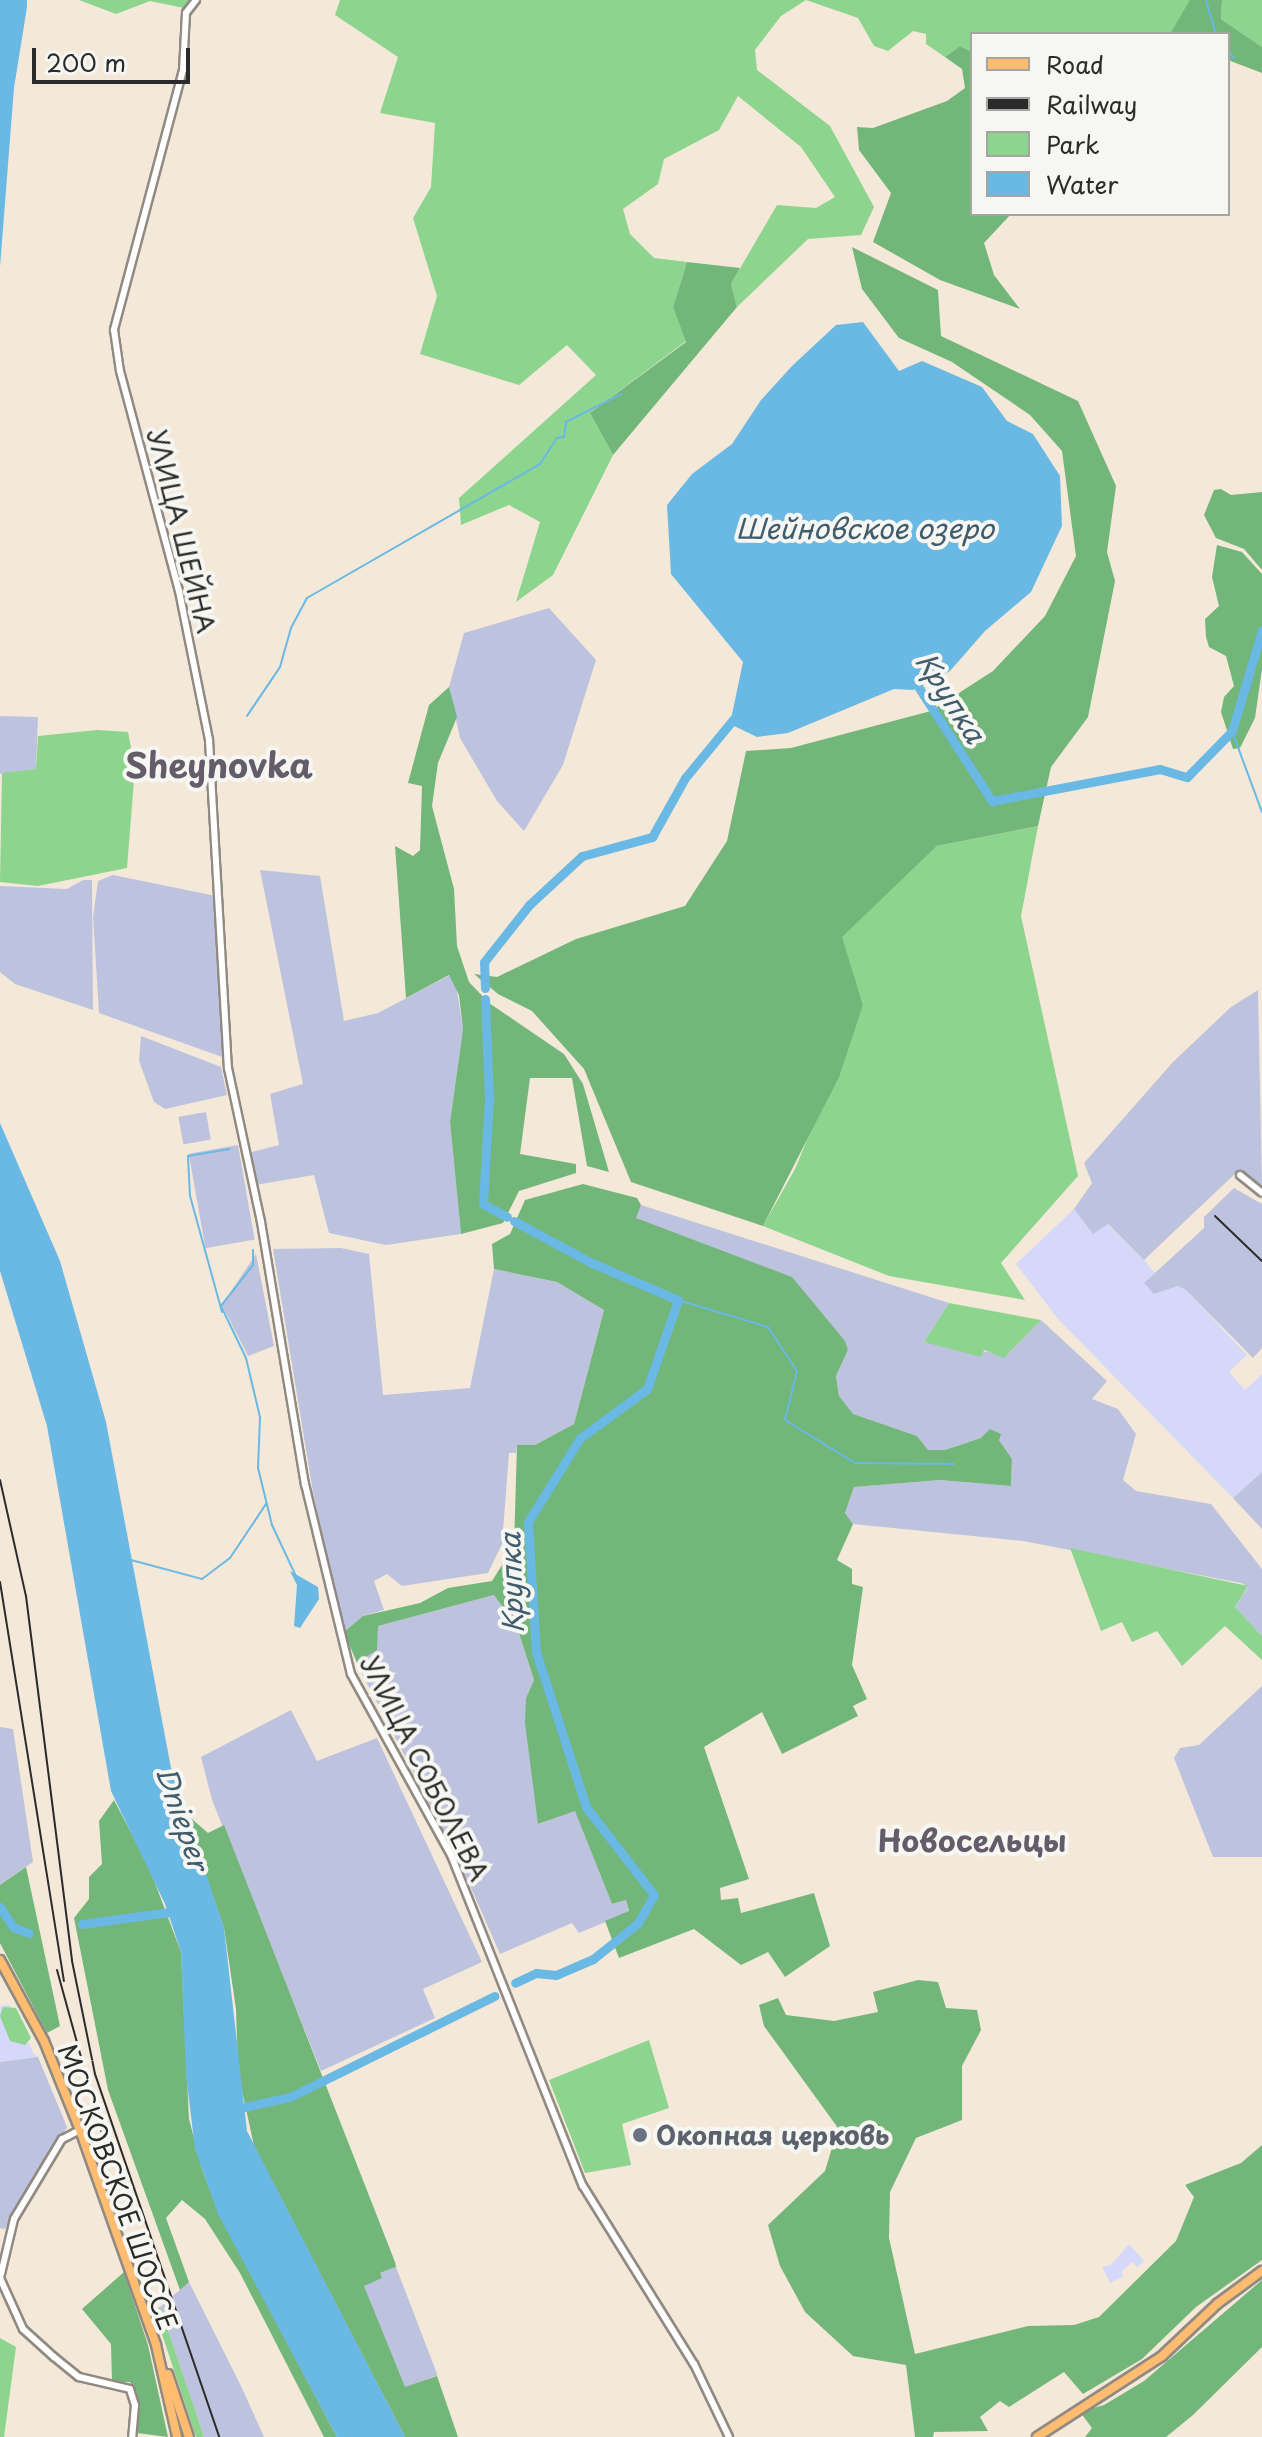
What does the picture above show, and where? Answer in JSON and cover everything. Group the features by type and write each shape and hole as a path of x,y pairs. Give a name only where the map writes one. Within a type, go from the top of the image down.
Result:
{"main road":[{"name":"МОСКОВСКОЕ ШОССЕ","path":"0,1960 44,2041 80,2130 156,2345 176,2437"},
{"path":"1037,2437 1162,2356 1217,2304 1262,2271"},
{"path":"156,2345 189,2437"}],"street":[{"name":"УЛИЦА ШЕЙНА","path":"196,0 186,13 181,81 114,330 120,371 179,591 209,740 228,1068"},
{"name":"УЛИЦА СОБОЛЕВА","path":"228,1068 305,1484 340,1643 351,1674 451,1855 583,2186 694,2364 729,2437"},
{"path":"1240,1175 1262,1193"},
{"path":"80,2130 62,2139 14,2219 0,2278 23,2329 53,2356 79,2377 130,2389 135,2405 132,2437"}],"shaded area":[{"path":"549,608 596,660 563,765 524,831 497,801 460,738 449,687 464,633"},
{"path":"0,716 38,717 36,769 0,774"},
{"path":"260,870 320,876 344,1021 378,1013 450,975 456,984 463,1029 450,1122 461,1234 386,1245 329,1233 314,1175 255,1185 248,1153 279,1145 270,1094 303,1084"},
{"path":"113,875 216,896 225,1058 99,1013 93,917 98,881"},
{"path":"83,880 92,880 93,1010 15,984 0,972 0,886 67,889"},
{"path":"1258,990 1262,1185 1238,1171 1144,1260 1108,1224 1093,1234 1074,1209 1092,1183 1084,1163 1173,1062 1231,1007"},
{"path":"141,1036 221,1067 227,1095 165,1109 154,1102 139,1061"},
{"path":"206,1112 211,1140 183,1144 178,1117"},
{"path":"238,1145 255,1240 205,1248 189,1154"},
{"path":"1234,1188 1262,1204 1262,1348 1253,1358 1186,1290 1178,1286 1154,1294 1144,1283 1204,1228 1204,1217"},
{"path":"641,1205 949,1303 924,1342 1007,1355 1041,1320 1107,1381 1092,1399 1118,1409 1136,1434 1123,1480 1136,1491 1211,1504 1262,1569 1262,1636 1235,1607 1248,1587 1241,1583 1023,1541 853,1524 845,1513 854,1487 940,1480 1011,1486 1012,1459 999,1440 981,1438 945,1450 928,1450 917,1436 852,1414 839,1396 836,1376 848,1350 635,1217"},
{"path":"1074,1209 1093,1234 1107,1224 1144,1260 1155,1273 1145,1283 1154,1294 1178,1286 1186,1290 1247,1355 1229,1372 1245,1390 1262,1374 1262,1472 1233,1498 1058,1319 1016,1264"},
{"path":"341,1248 369,1254 383,1395 470,1388 494,1269 557,1282 604,1310 574,1424 535,1445 517,1445 516,1453 509,1453 502,1544 488,1573 402,1586 387,1574 374,1581 384,1610 363,1616 344,1632 313,1492 273,1249"},
{"path":"256,1254 274,1346 248,1356 222,1305"},
{"path":"1262,1472 1262,1529 1233,1498"},
{"path":"494,1595 517,1627 534,1680 526,1698 539,1824 575,1810 612,1904 626,1900 629,1912 579,1933 572,1923 500,1954 457,1856 360,1670 378,1626"},
{"path":"1262,1686 1262,1857 1213,1857 1174,1758 1180,1748 1199,1745"},
{"path":"291,1710 317,1761 377,1738 482,1962 423,1989 435,2018 321,2071 212,1800 201,1757"},
{"path":"0,1727 13,1729 33,1862 0,1885"},
{"path":"10,2005 38,2057 0,2062 0,2006"},
{"path":"38,2057 67,2127 5,2229 0,2228 0,2062"},
{"path":"1129,2244 1144,2261 1137,2267 1132,2262 1121,2272 1124,2276 1110,2283 1102,2267 1111,2265"},
{"path":"396,2267 438,2375 403,2389 361,2280"},
{"path":"189,2282 264,2437 204,2437 160,2307"}],"green space":[{"path":"79,0 190,0 184,8 150,1 116,14"},
{"path":"340,0 806,0 781,16 755,50 757,70 830,126 874,207 861,235 808,239 737,307 731,284 777,205 816,208 835,197 801,147 738,96 719,130 664,159 658,184 623,209 630,234 654,258 687,262 673,307 686,341 590,413 613,455 553,575 516,602 540,522 509,505 461,525 459,498 596,375 567,345 519,385 420,354 437,296 413,218 431,187 435,123 380,113 398,57 335,15"},
{"path":"806,0 1190,0 1171,32 970,32 970,51 960,46 945,57 926,44 926,34 913,31 888,51 874,46 858,18"},
{"path":"1190,0 1222,0 1221,19 1262,47 1262,73 1230,61 1230,32 1171,32"},
{"path":"1222,0 1262,0 1262,47 1221,19"},
{"path":"960,46 970,51 970,216 1009,216 984,243 994,275 1020,309 940,280 873,242 891,193 859,150 857,127 873,128 947,101 965,88 962,69 945,57"},
{"path":"852,247 938,290 941,336 1078,401 1116,486 1107,552 1115,581 1088,717 1051,767 1038,826 937,846 842,937 863,1005 839,1077 763,1226 631,1182 584,1069 532,1011 498,994 474,974 497,977 576,939 685,906 727,841 746,751 791,748 931,711 993,671 1045,616 1076,556 1062,451 1030,415 952,362 899,338 862,289"},
{"path":"687,262 740,268 731,284 737,307 613,455 590,413 686,342 673,307"},
{"path":"1221,489 1231,495 1262,492 1262,570 1244,549 1216,538 1204,515 1214,490"},
{"path":"1217,545 1242,552 1262,574 1262,669 1255,718 1240,748 1233,749 1221,712 1224,697 1234,686 1226,656 1209,647 1206,637 1205,619 1219,606 1212,577"},
{"path":"449,687 457,717 438,763 432,806 454,889 457,946 469,982 489,1003 564,1054 583,1084 609,1172 587,1166 572,1078 530,1078 520,1154 576,1164 576,1173 519,1191 503,1223 461,1234 450,1122 463,1029 459,995 449,975 406,998 395,846 413,856 420,850 422,786 408,783 429,705"},
{"path":"97,730 128,732 135,768 127,868 38,886 0,882 2,773 36,769 38,736"},
{"path":"1038,826 1021,916 1078,1176 1001,1263 1025,1300 889,1276 763,1226 795,1169 863,1005 841,937 937,846"},
{"path":"583,1184 637,1198 641,1205 636,1218 792,1277 845,1341 848,1350 836,1376 839,1396 853,1414 917,1436 928,1450 945,1450 981,1438 990,1429 1001,1434 999,1440 1012,1459 1011,1486 940,1480 854,1487 845,1513 853,1524 837,1560 852,1569 852,1584 863,1587 852,1665 867,1699 853,1706 858,1716 782,1754 762,1712 704,1747 749,1879 720,1888 721,1900 738,1898 741,1913 814,1893 830,1946 785,1977 768,1952 741,1965 694,1929 619,1958 605,1921 629,1911 626,1900 612,1904 575,1811 538,1824 525,1723 526,1698 534,1680 517,1627 494,1595 378,1626 377,1650 364,1658 360,1670 344,1632 363,1616 420,1603 448,1588 492,1581 514,1546 517,1445 535,1445 574,1424 604,1310 557,1282 494,1269 492,1244 510,1234 525,1200"},
{"path":"949,1303 1041,1320 1004,1358 984,1350 981,1357 924,1342"},
{"path":"1070,1548 1248,1586 1235,1607 1262,1636 1262,1660 1225,1626 1182,1666 1157,1631 1132,1642 1122,1622 1101,1631"},
{"path":"114,1800 149,1867 181,1952 189,2119 202,2169 219,2214 337,2437 324,2437 240,2273 205,2219 182,2200 166,2218 189,2282 180,2290 108,2090 74,1918 89,1899 89,1877 102,1864 99,1821"},
{"path":"184,1812 208,1833 224,1825 395,2262 396,2267 380,2273 382,2278 364,2286 405,2387 437,2376 458,2437 405,2437 254,2146 238,2072 236,2009 224,1928"},
{"path":"26,1867 60,2026 47,2033 0,1943 0,1885"},
{"path":"918,1980 938,1982 946,2008 977,2010 981,2030 962,2066 962,2120 916,2138 890,2192 889,2238 915,2354 1028,2326 1074,2325 1099,2317 1176,2241 1194,2197 1185,2185 1241,2163 1262,2145 1262,2260 1196,2307 1142,2359 1083,2394 1064,2372 1009,2407 1000,2401 980,2417 988,2431 934,2432 933,2437 915,2437 906,2365 853,2356 805,2312 780,2266 768,2225 825,2171 838,2128 764,2026 759,2005 778,1998 786,2015 834,2021 878,2012 873,1992"},
{"path":"3,2007 16,2008 31,2038 25,2045 10,2041 0,2016"},
{"path":"649,2040 669,2108 622,2124 631,2165 585,2173 549,2080"},
{"path":"124,2272 148,2345 168,2437 137,2433 137,2393 130,2382 112,2382 111,2344 82,2309"},
{"path":"1262,2280 1262,2347 1193,2415 1166,2437 1085,2437 1092,2428 1080,2412 1104,2405 1144,2381"},
{"path":"160,2307 204,2437 196,2437 154,2309"},
{"path":"0,2338 16,2347 4,2437 0,2437"}],"water":[{"path":"0,0 27,0 27,7 14,88 0,267"},
{"name":"Шейновское озеро","path":"863,322 899,371 922,361 982,387 1007,421 1033,434 1060,476 1062,526 1031,592 985,631 950,671 913,690 894,689 788,733 757,737 730,724 743,662 671,574 667,505 692,474 732,444 761,400 792,366 836,325"},
{"name":"Dnieper","path":"0,1123 60,1261 106,1422 171,1768 224,1928 247,2131 405,2437 337,2437 218,2214 195,2149 186,2075 181,1952 165,1904 111,1791 47,1426 0,1271"},
{"path":"290,1571 318,1587 319,1599 300,1628 294,1626 297,1585"}],"waterway":[{"path":"1206,0 1215,32"},
{"path":"1230,53 1234,58"},
{"path":"247,716 280,667 291,628 307,598 540,464 557,438 564,437 566,422 621,394"},
{"name":"Крупка","path":"912,677 992,801 1160,769 1187,777 1232,731 1262,630"},
{"name":"Крупка","path":"485,988 484,962 529,905 582,856 652,837 685,778 737,715"},
{"path":"1232,731 1262,812"},
{"name":"Крупка","path":"485,999 489,1097 483,1204 507,1217"},
{"path":"222,1312 190,1196 188,1156 229,1149"},
{"name":"Крупка","path":"514,1221 592,1263 678,1300 647,1389 580,1438 528,1522 536,1652 586,1807 654,1895 638,1923 593,1959 556,1975 536,1973 515,1983"},
{"path":"253,1250 253,1265 221,1306 246,1358 260,1417 258,1468 272,1525 295,1574"},
{"path":"678,1300 768,1327 797,1371 785,1420 855,1463 954,1464"},
{"path":"131,1560 202,1579 230,1558 266,1504"},
{"path":"0,1907 13,1927 29,1933"},
{"path":"82,1924 177,1911"},
{"name":"Крупка","path":"235,2109 290,2097 494,1996"}],"railway":[{"path":"1215,1216 1262,1261"},
{"path":"0,1480 26,1596 72,1961 95,2074 219,2437"},
{"path":"0,1582 64,1981"},
{"path":"57,1970 105,2144"}],"place":[{"name":"Окопная церковь","path":"640,2135"}],"district":[{"name":"Sheynovka","path":"219,765"},
{"name":"Новосельцы","path":"972,1840"}]}
